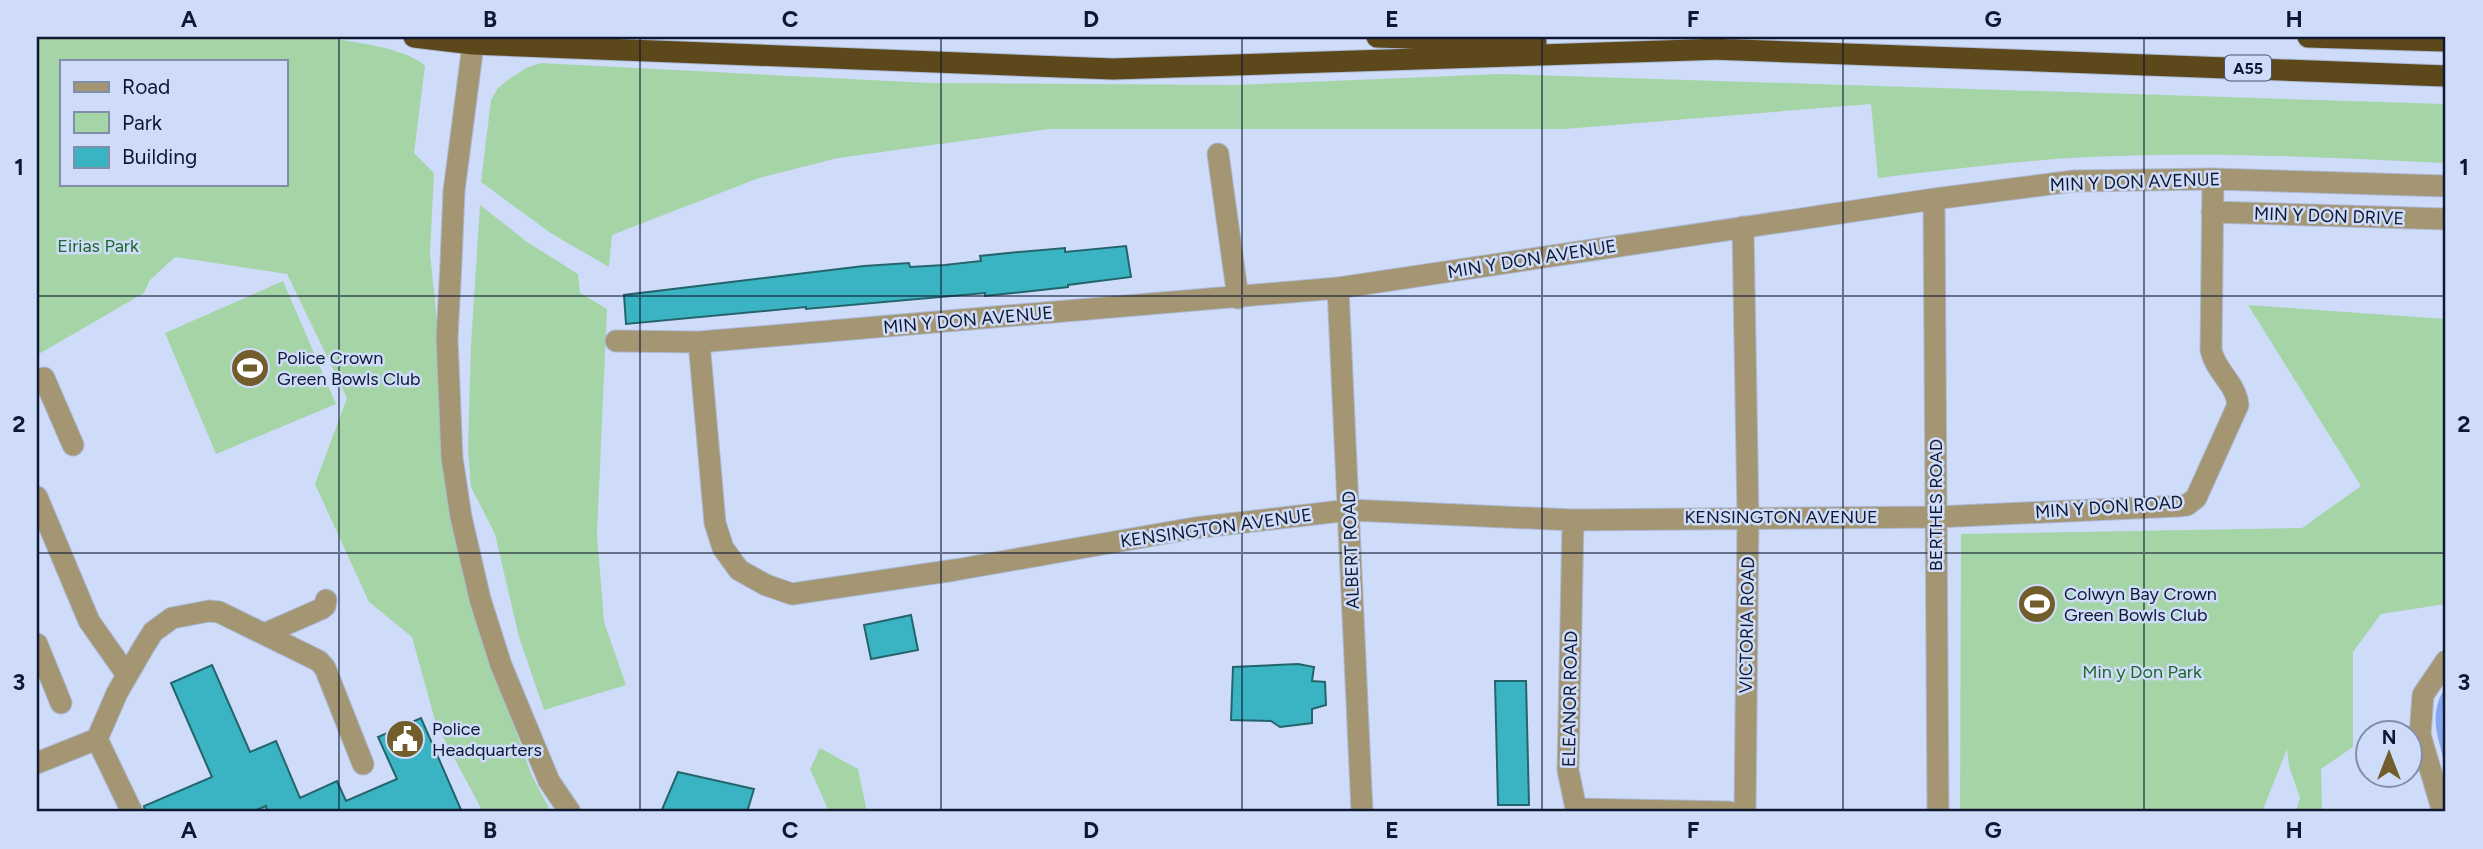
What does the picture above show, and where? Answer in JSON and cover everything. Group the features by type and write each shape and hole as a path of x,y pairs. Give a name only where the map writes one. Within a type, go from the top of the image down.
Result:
{"highway":[{"path":"414,37 1113,69 1723,49"},
{"name":"A55","path":"1377,37 2446,76"},
{"path":"2308,37 2446,41"}],"street":[{"path":"474,41 454,191 452,228 447,338 452,458 461,517 480,598 498,654 550,781 570,812"},
{"path":"1218,154 1238,298"},
{"name":"MIN Y DON AVENUE","path":"616,341 698,342 1338,288 1934,199 2074,181 2213,179 2446,186"},
{"name":"MIN Y DON ROAD","path":"1937,517 2178,506 2187,505 2196,498 2238,405 2237,395 2217,368 2211,350 2213,179"},
{"name":"BERTHES ROAD","path":"1934,199 1938,812"},
{"name":"MIN Y DON DRIVE","path":"2212,212 2446,219"},
{"name":"VICTORIA ROAD","path":"1743,227 1748,517 1745,812"},
{"name":"ALBERT ROAD","path":"1338,288 1362,812"},
{"name":"KENSINGTON AVENUE","path":"698,342 715,523 723,548 739,569 766,585 792,594 955,570 1194,528 1350,510 1573,520 1937,517"},
{"path":"37,382 44,378 73,445"},
{"path":"37,497 44,534 89,621 127,676"},
{"name":"ELEANOR ROAD","path":"1573,520 1567,770 1576,809 1729,812"},
{"path":"264,634 321,610 326,600"},
{"path":"37,763 97,739 117,693 153,632 172,618 209,611 219,612 325,667 363,764"},
{"path":"37,644 61,703"},
{"path":"2443,812 2420,735 2423,695 2446,662"},
{"path":"97,739 132,812"}],"green space":[{"name":"Eirias Park","path":"37,37 320,37 391,50 416,59 425,66 414,153 434,173 430,253 444,388 491,663 532,776 551,812 483,812 436,724 412,637 369,602 315,484 347,398 287,274 175,257 150,280 144,293 37,355"},
{"path":"540,63 928,83 1236,85 1500,74 2446,104 2446,163 2240,155 2117,156 2027,161 1878,178 1871,104 1565,129 1049,129 838,158 759,178 612,235 609,267 552,234 481,182 491,100 498,88 509,79"},
{"path":"480,205 527,242 578,274 580,293 607,309 597,534 604,622 626,685 544,710 519,637 495,534 471,487 468,449 471,345"},
{"name":"Police Crown Green Bowls Club","path":"283,281 336,404 216,454 165,333"},
{"name":"Min y Don Park","path":"2248,305 2446,319 2446,604 2381,614 2353,652 2353,747 2321,769 2322,812 2296,812 2300,798 2289,766 2287,749 2262,812 1960,812 1961,534 2302,528 2361,486"},
{"path":"820,748 858,769 867,812 824,812 827,807 810,769"}],"building":[{"path":"1126,246 1131,277 1068,287 626,324 624,295 864,266 909,263 910,267 945,265 981,261 980,256 1065,248 1065,252"},
{"path":"911,615 918,650 871,659 864,625"},
{"path":"1298,664 1314,667 1312,681 1325,682 1326,705 1312,709 1312,723 1280,727 1271,721 1231,720 1233,667"},
{"name":"Police Headquarters","path":"212,665 250,752 276,741 300,798 337,781 346,801 397,779 378,737 421,718 462,812 267,812 266,806 252,812 145,812 144,806 212,777 171,683"},
{"path":"1495,681 1526,681 1529,805 1498,805"},
{"path":"678,772 754,789 747,812 661,812"}],"waterway":[{"path":"2446,693 2439,716 2446,755"}],"place":[{"name":"Police Crown Green Bowls Club","path":"250,368"},
{"name":"Colwyn Bay Crown Green Bowls Club","path":"2037,604"},
{"name":"Police Headquarters","path":"405,739"}]}
